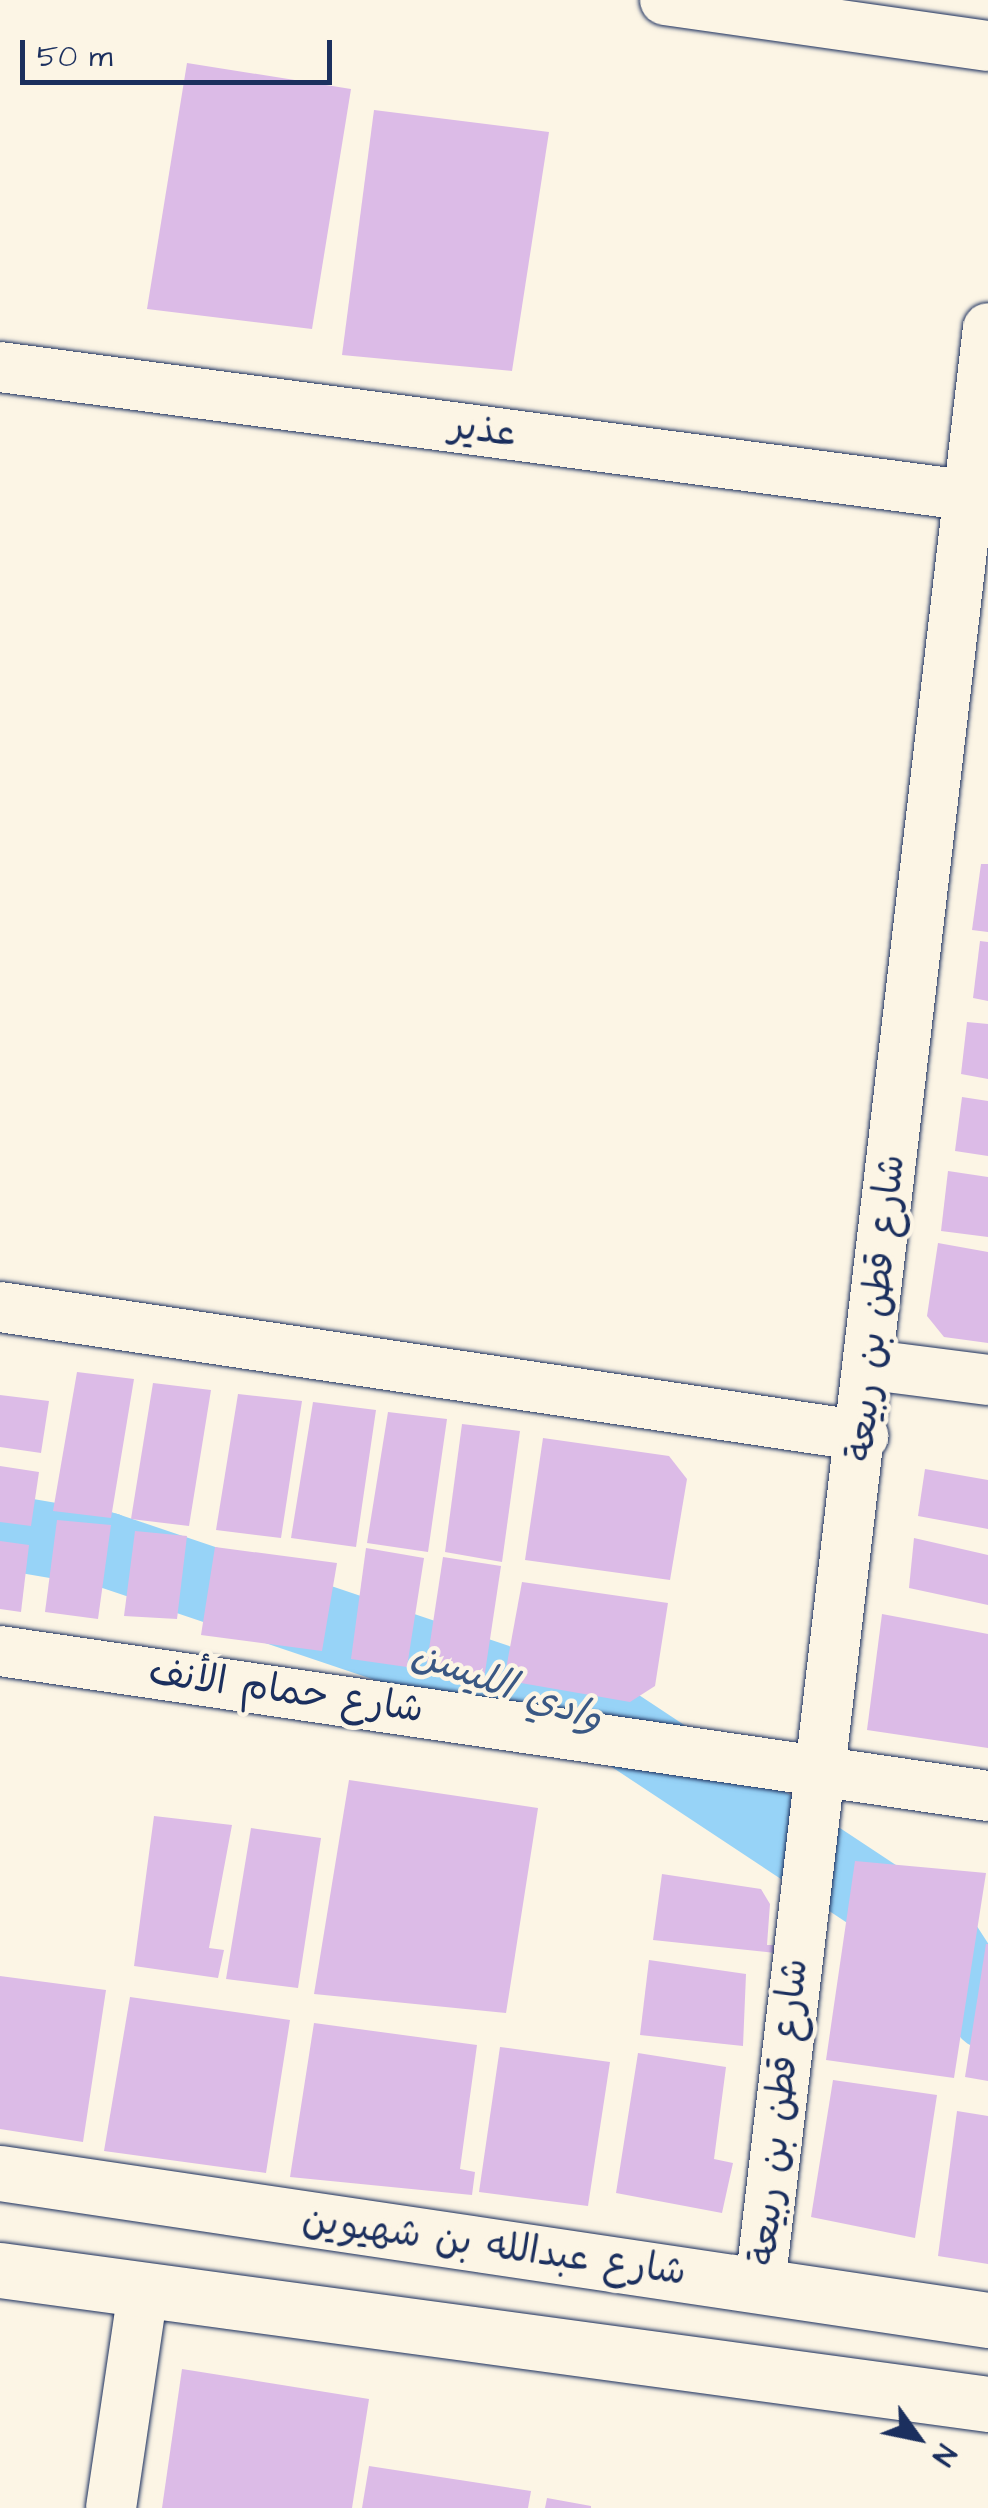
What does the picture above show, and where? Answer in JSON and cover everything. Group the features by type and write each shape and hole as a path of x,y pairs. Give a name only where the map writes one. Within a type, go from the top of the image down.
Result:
{"street":[{"path":"665,0 988,46"},
{"name":"شارع قطن بن ربيعة","path":"760,2286 818,1769 872,1364 965,494 988,328"},
{"name":"عذير","path":"0,367 965,494"},
{"path":"0,1307 863,1436"},
{"path":"872,1364 988,1380"},
{"name":"شارع حمام الأنف","path":"0,1651 988,1796"},
{"name":"شارع عبدالله بن شهيوين","path":"0,2173 988,2320"},
{"path":"0,2270 988,2404"},
{"path":"111,2508 143,2291"}],"building":[{"path":"187,63 351,89 312,329 147,309"},
{"path":"374,110 549,132 512,371 342,355"},
{"path":"981,864 988,864 988,932 972,930"},
{"path":"980,941 988,942 988,1001 973,998"},
{"path":"967,1022 988,1024 988,1079 961,1074"},
{"path":"962,1097 988,1101 988,1156 955,1151"},
{"path":"948,1171 988,1177 988,1237 941,1231"},
{"path":"938,1243 988,1252 988,1343 944,1337 927,1316"},
{"path":"77,1372 134,1379 111,1518 53,1511"},
{"path":"153,1383 211,1390 189,1526 131,1519"},
{"path":"238,1394 302,1401 281,1538 216,1530"},
{"path":"0,1395 49,1401 41,1453 0,1447"},
{"path":"313,1402 376,1410 356,1547 291,1538"},
{"path":"388,1412 447,1419 428,1552 367,1543"},
{"path":"462,1424 520,1431 502,1562 445,1552"},
{"path":"543,1438 669,1456 687,1479 670,1580 525,1560"},
{"path":"0,1466 39,1472 31,1526 0,1522"},
{"path":"925,1469 988,1480 988,1529 918,1516"},
{"path":"57,1520 111,1525 98,1619 45,1612"},
{"path":"135,1531 187,1536 177,1619 124,1616"},
{"path":"914,1538 988,1555 988,1605 909,1588"},
{"path":"0,1541 29,1545 21,1612 0,1609"},
{"path":"215,1547 337,1563 322,1651 201,1635"},
{"path":"366,1548 424,1558 407,1667 351,1659"},
{"path":"443,1557 501,1566 484,1679 426,1669"},
{"path":"522,1582 668,1603 655,1686 630,1702 504,1680"},
{"path":"882,1614 988,1634 988,1748 867,1730"},
{"path":"349,1780 538,1808 506,2013 314,1994"},
{"path":"154,1816 232,1825 209,1948 224,1950 218,1978 134,1966"},
{"path":"251,1828 321,1838 298,1988 226,1979"},
{"path":"855,1861 986,1873 954,2078 826,2060"},
{"path":"662,1874 761,1889 770,1904 767,1945 776,1945 775,1953 653,1940"},
{"path":"988,1944 988,2081 965,2077"},
{"path":"649,1960 746,1974 743,2046 640,2035"},
{"path":"0,1976 106,1990 83,2142 0,2129"},
{"path":"130,1997 290,2020 266,2173 104,2151"},
{"path":"314,2023 477,2045 460,2169 475,2172 472,2195 290,2177"},
{"path":"500,2047 610,2062 588,2206 479,2192"},
{"path":"638,2053 726,2067 714,2159 733,2163 722,2213 616,2193"},
{"path":"833,2080 937,2095 915,2238 811,2217"},
{"path":"957,2111 988,2116 988,2264 938,2256"},
{"path":"182,2369 369,2399 352,2508 162,2508"},
{"path":"369,2466 531,2491 528,2508 362,2508"},
{"path":"547,2498 591,2506 591,2508 545,2508"}],"waterway":[{"name":"وادي الليسن","path":"0,1531 105,1549 606,1718 941,1940 988,2012"}]}
